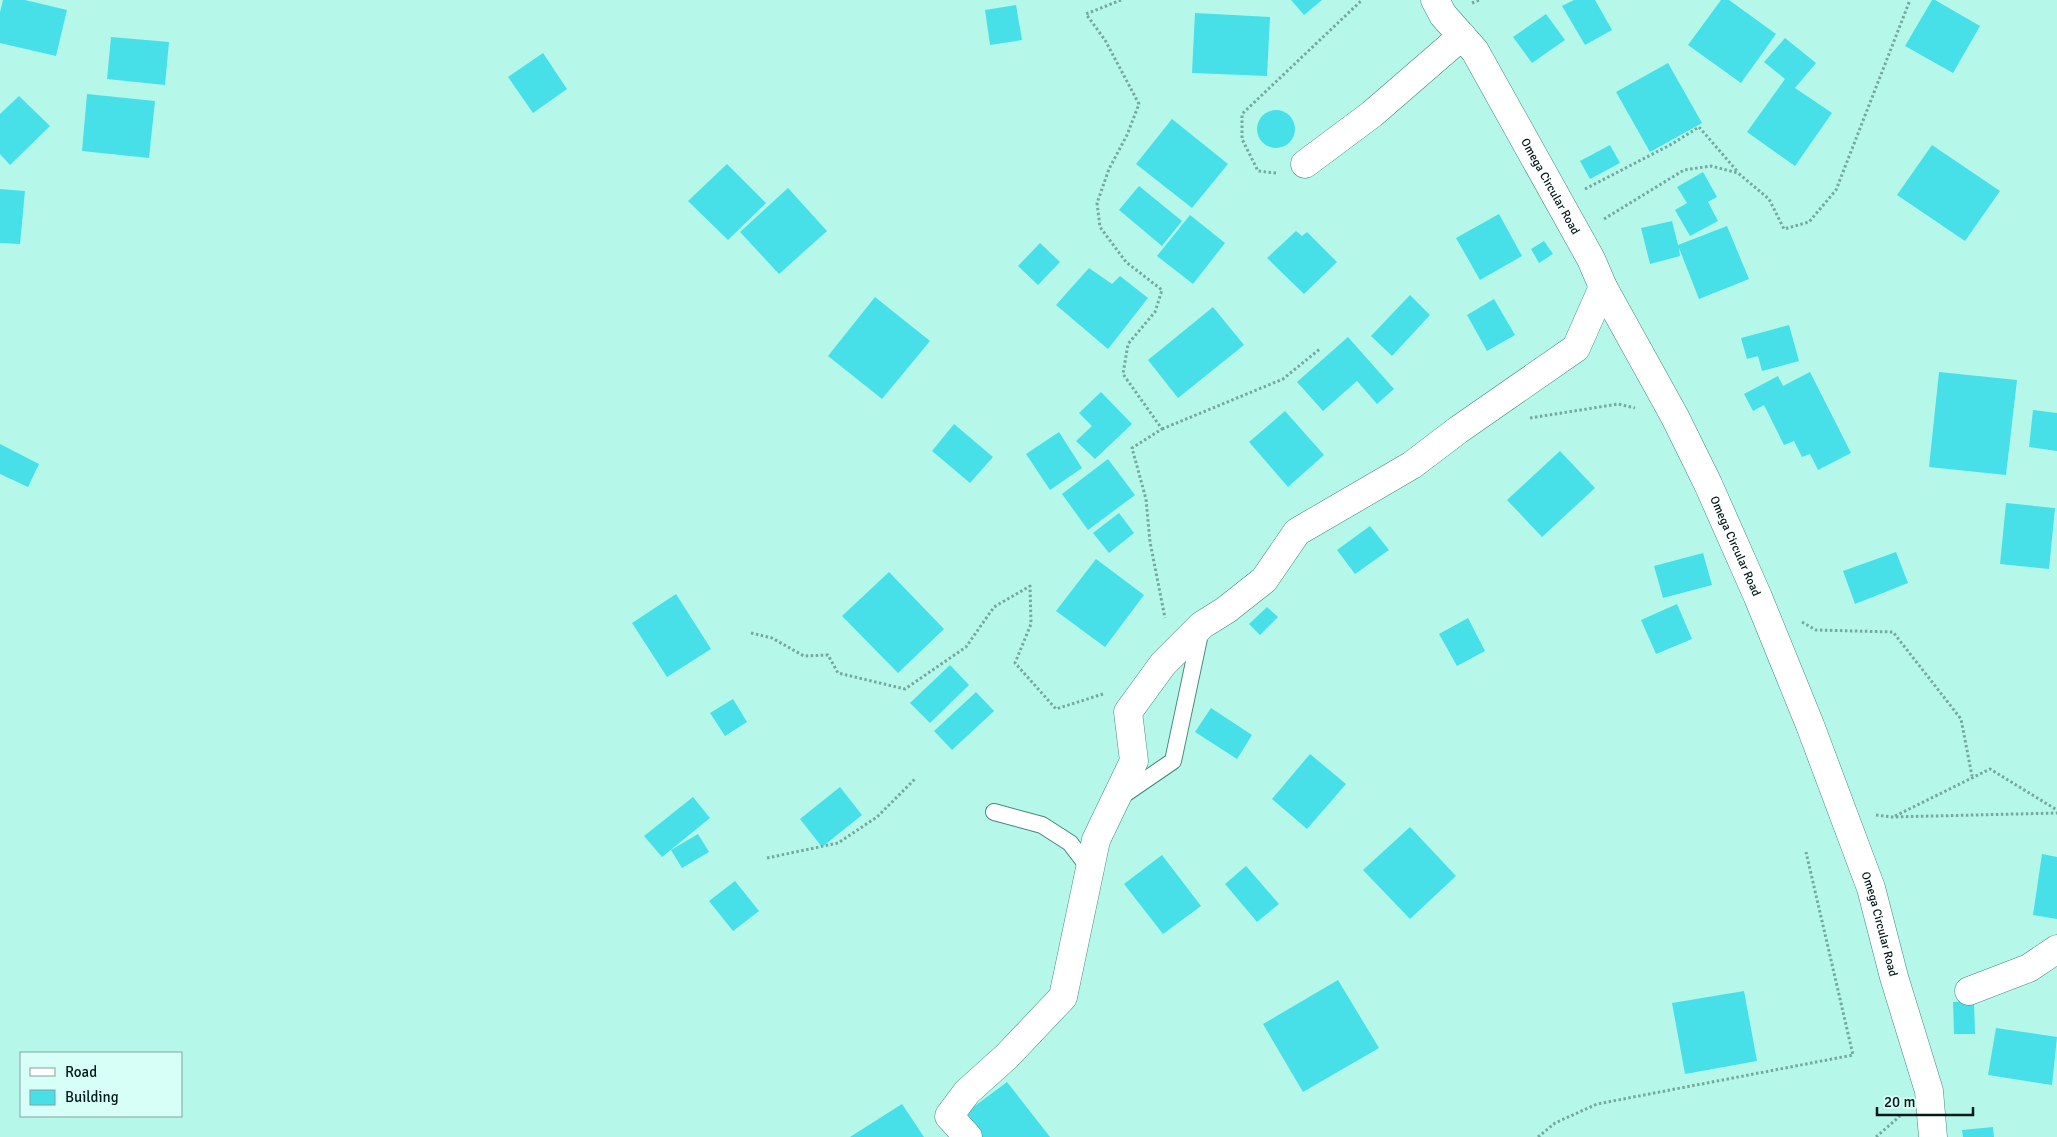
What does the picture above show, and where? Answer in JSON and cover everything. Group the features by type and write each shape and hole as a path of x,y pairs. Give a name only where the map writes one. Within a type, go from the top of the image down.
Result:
{"street":[{"name":"Omega Circular Road","path":"1435,0 1444,15 1475,51 1591,259 1603,287 1674,417 1708,484 1758,597 1872,888 1894,978 1929,1091 1933,1137"},
{"path":"1305,164 1372,114 1462,36"},
{"path":"968,1137 949,1116 967,1092 1007,1056 1062,997 1096,840 1134,760 1128,712 1163,664 1202,625 1226,610 1264,580 1297,532 1412,465 1458,430 1576,348 1603,287"},
{"path":"1969,991 2029,968 2057,949"}],"lane":[{"path":"1115,801 1173,761 1202,625"},
{"path":"994,812 1042,825 1070,843 1090,869"}],"path":[{"path":"1121,0 1086,14 1105,40 1139,104 1127,135 1109,169 1097,203 1100,228 1126,262 1162,290 1155,312 1128,344 1123,374 1162,429"},
{"path":"1305,164 1276,173 1258,172 1242,138 1242,114 1362,0"},
{"path":"1560,202 1672,144 1698,127 1738,173 1769,199 1784,229 1809,222 1836,190 1910,0"},
{"path":"1578,235 1684,170 1711,166 1738,173"},
{"path":"1173,656 1150,542 1146,499 1132,448 1162,429 1283,379 1321,348"},
{"path":"1524,419 1618,404 1674,417"},
{"path":"751,633 772,638 804,656 828,655 838,673 905,689 966,647 994,607 1030,586 1031,624 1015,663 1056,709"},
{"path":"1800,620 1816,630 1892,632 1961,719 1972,776"},
{"path":"1892,817 1972,776 1990,769 2057,812"},
{"path":"767,858 838,843 877,818 915,779"},
{"path":"1843,811 1892,817 2057,812"},
{"path":"1538,1137 1555,1123 1597,1104 1853,1055 1806,852"}],"building":[{"path":"3,0 25,0 67,10 56,56 0,43 0,12"},
{"path":"1291,0 1322,0 1304,15"},
{"path":"1574,0 1595,0 1612,30 1585,45 1562,6"},
{"path":"1721,0 1729,0 1776,34 1741,83 1688,45"},
{"path":"1932,0 1980,26 1953,73 1905,46"},
{"path":"1016,5 1022,40 990,45 985,10"},
{"path":"1195,13 1270,17 1267,76 1192,73"},
{"path":"1546,14 1565,40 1532,63 1513,37"},
{"path":"111,37 169,42 165,85 107,79"},
{"path":"1785,38 1816,63 1795,88 1832,113 1795,166 1747,132 1785,79 1764,62"},
{"path":"543,53 567,89 533,113 508,77"},
{"path":"1668,63 1702,123 1650,152 1616,92"},
{"path":"87,94 155,101 149,158 82,151"},
{"path":"19,96 50,126 10,165 0,154 0,114"},
{"path":"1276,110 1283,111 1289,116 1294,122 1294,136 1289,142 1283,147 1276,148 1269,147 1263,142 1258,136 1257,129 1258,122 1263,116 1269,111"},
{"path":"1172,119 1228,164 1192,208 1136,164"},
{"path":"1610,145 1620,163 1590,179 1580,161"},
{"path":"1932,145 2000,191 1965,241 1897,195"},
{"path":"727,164 766,203 728,240 688,201"},
{"path":"1703,172 1717,197 1708,202 1718,221 1690,236 1675,210 1687,203 1677,187"},
{"path":"1139,186 1182,221 1162,246 1119,210"},
{"path":"788,188 827,231 779,274 740,232"},
{"path":"0,189 25,191 20,244 0,243"},
{"path":"1499,214 1522,256 1480,280 1456,238"},
{"path":"1190,215 1225,243 1193,284 1157,256"},
{"path":"1672,221 1678,245 1727,226 1749,279 1699,299 1679,248 1680,256 1650,264 1641,228"},
{"path":"1296,231 1302,236 1307,232 1337,262 1304,294 1267,258"},
{"path":"1544,241 1553,254 1539,263 1531,249"},
{"path":"1040,243 1060,262 1038,285 1018,266"},
{"path":"1089,268 1112,284 1120,276 1148,298 1108,349 1056,305"},
{"path":"1410,295 1430,315 1392,356 1371,336"},
{"path":"875,297 930,341 882,399 828,356"},
{"path":"1494,299 1515,335 1487,351 1467,315"},
{"path":"1213,307 1244,345 1178,398 1148,360"},
{"path":"1789,325 1799,361 1762,371 1758,356 1747,359 1741,338"},
{"path":"1348,337 1394,389 1377,404 1357,381 1323,411 1297,382"},
{"path":"1810,372 1851,453 1818,470 1810,454 1802,457 1794,441 1784,445 1764,405 1753,411 1744,394 1778,376 1783,386"},
{"path":"1939,372 2017,380 2006,475 1929,467"},
{"path":"1101,392 1132,424 1095,459 1076,441 1092,426 1079,413"},
{"path":"2033,410 2057,413 2057,451 2029,447"},
{"path":"1285,411 1324,455 1288,487 1249,442"},
{"path":"954,424 993,457 970,483 932,451"},
{"path":"1059,432 1082,468 1050,490 1026,454"},
{"path":"0,444 39,464 28,487 0,474"},
{"path":"1560,451 1595,488 1542,537 1507,500"},
{"path":"1108,459 1135,495 1088,530 1062,494"},
{"path":"2006,503 2055,508 2049,569 2000,564"},
{"path":"1119,513 1134,533 1109,553 1093,533"},
{"path":"1370,526 1389,550 1355,574 1337,550"},
{"path":"1896,552 1908,583 1855,604 1843,571"},
{"path":"1703,553 1712,585 1663,598 1654,566"},
{"path":"1096,559 1144,595 1105,647 1056,611"},
{"path":"889,572 944,629 898,673 842,616"},
{"path":"676,594 711,649 667,677 632,623"},
{"path":"1677,604 1692,639 1656,654 1641,620"},
{"path":"1267,607 1278,617 1260,635 1249,624"},
{"path":"1468,618 1485,651 1457,666 1439,634"},
{"path":"950,665 969,685 930,723 910,703"},
{"path":"976,692 994,711 952,750 934,731"},
{"path":"733,699 747,722 725,736 710,713"},
{"path":"1211,708 1252,735 1237,759 1195,732"},
{"path":"1310,754 1346,784 1307,829 1272,799"},
{"path":"840,787 862,815 822,847 800,819"},
{"path":"693,797 710,818 662,857 644,836"},
{"path":"1410,827 1456,876 1410,919 1363,870"},
{"path":"698,834 709,852 682,868 671,850"},
{"path":"2042,854 2057,857 2057,919 2033,915"},
{"path":"1162,855 1201,906 1163,934 1124,884"},
{"path":"1246,866 1279,904 1257,922 1225,884"},
{"path":"735,881 759,911 733,931 709,901"},
{"path":"1338,980 1379,1048 1303,1092 1263,1024"},
{"path":"1744,991 1757,1061 1685,1074 1672,1003"},
{"path":"1974,1001 1975,1034 1954,1034 1953,1002"},
{"path":"1996,1028 2057,1037 2052,1085 1988,1075"},
{"path":"1007,1082 1050,1137 982,1137 964,1114"},
{"path":"902,1104 924,1137 850,1137"},
{"path":"1993,1127 1994,1137 1963,1137 1962,1130"}]}
